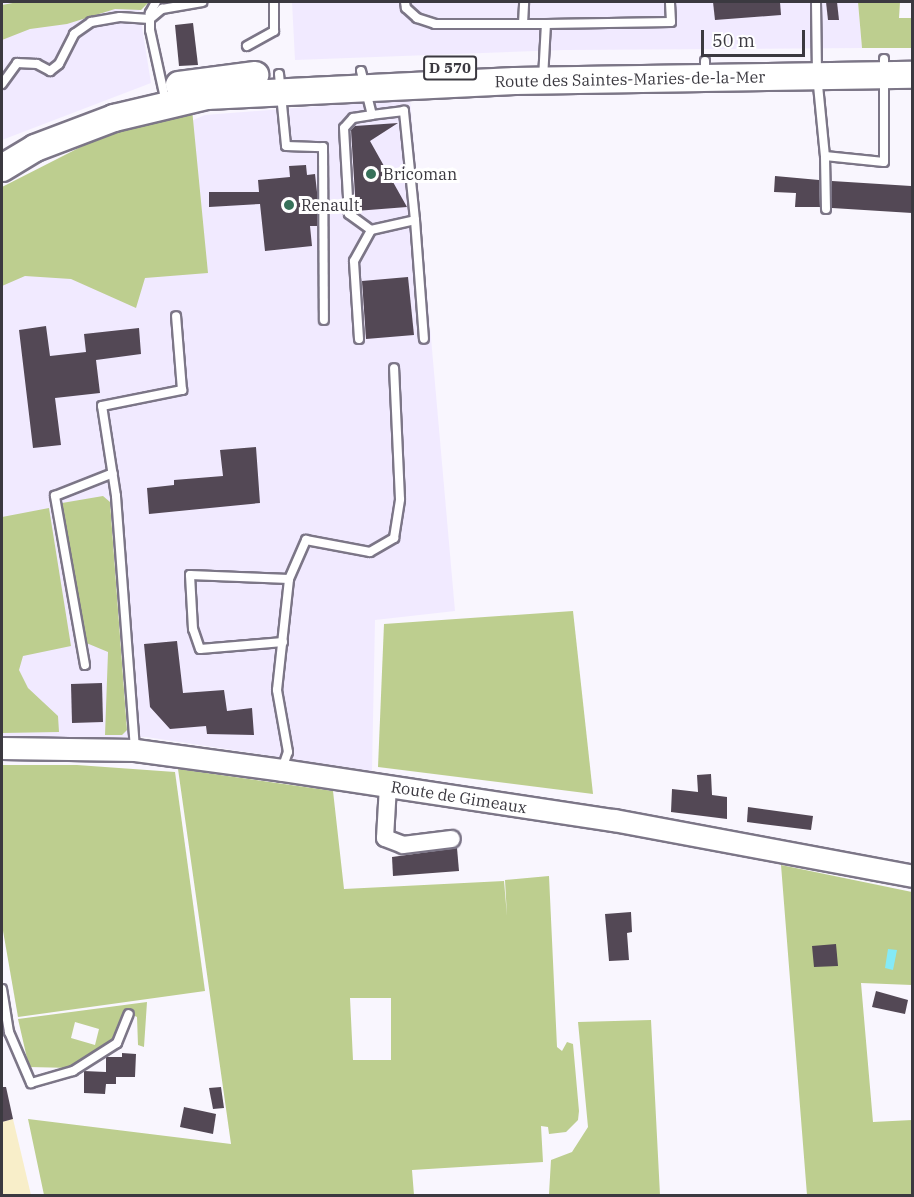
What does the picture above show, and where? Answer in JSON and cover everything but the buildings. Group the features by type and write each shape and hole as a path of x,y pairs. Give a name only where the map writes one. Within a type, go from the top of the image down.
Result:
{"main road":[{"name":"Route des Saintes-Maries-de-la-Mer","path":"2,168 35,148 216,77 280,82 543,72 885,67 912,59"},
{"name":"Route des Saintes-Maries-de-la-Mer","path":"885,67 912,75"},
{"name":"Route des Saintes-Maries-de-la-Mer","path":"2,150 88,110 165,96"}],"street":[{"name":"Route de Gimeaux","path":"2,748 135,750 282,770 614,820 912,876"},
{"path":"388,786 385,838 403,845 452,840"}],"lane":[{"path":"156,2 150,18 165,96"},
{"path":"2,84 17,63 37,64 50,71 59,64 74,34 91,22 120,17 150,18 162,9 202,2"},
{"path":"247,46 274,31 274,2"},
{"path":"405,2 406,9 417,18 435,24 671,22 670,2"},
{"path":"523,24 524,2"},
{"path":"816,2 816,67 825,156 826,209"},
{"path":"543,72 546,24"},
{"path":"825,156 884,162 885,67"},
{"path":"363,79 372,115"},
{"path":"280,82 286,146 323,147 324,320"},
{"path":"371,230 349,214 344,128 353,117 404,111 424,339"},
{"path":"359,339 354,261 371,230 415,220"},
{"path":"135,750 112,474 102,406 182,390 176,316"},
{"path":"282,770 288,752 278,690 289,579 306,540 370,552 394,538 400,500 394,368"},
{"path":"86,665 55,496 112,474"},
{"path":"283,642 200,649 193,629 190,575 289,579"},
{"path":"2,989 9,1032 32,1083 73,1071 117,1043 129,1014"}],"shaded area":[{"path":"2,2 138,2 151,83 2,140"},
{"path":"292,2 858,2 862,48 564,50 295,60"},
{"path":"410,99 455,611 375,620 372,771 146,737 2,739 2,204 205,115"}],"green space":[{"path":"18,2 149,2 141,10 115,9 67,24 30,29 2,40 2,5"},
{"path":"858,2 900,2 899,18 912,18 912,48 862,48"},
{"path":"192,109 208,273 145,278 136,308 71,279 25,276 2,286 2,187 114,130"},
{"path":"103,496 110,502 127,730 122,735 105,735 108,652 84,642 62,503"},
{"path":"49,508 71,646 23,656 19,670 28,688 58,716 59,732 2,733 2,517"},
{"path":"573,611 593,794 378,767 384,624"},
{"path":"2,765 77,765 175,772 205,991 18,1017 2,925"},
{"path":"178,769 333,791 344,889 504,881 507,916 505,880 549,876 557,1047 562,1051 567,1042 573,1044 579,1111 578,1120 566,1132 549,1134 548,1127 541,1126 543,1162 412,1170 414,1195 44,1195 28,1119 231,1144","holes":["350,998 391,998 391,1060 353,1060"]},
{"path":"781,865 912,892 912,985 861,983 873,1122 912,1120 912,1195 807,1195"},
{"path":"147,1002 144,1047 138,1045 137,1017 124,1011 114,1038 72,1068 29,1067 18,1019","holes":["75,1022 99,1029 95,1045 71,1038"]},
{"path":"651,1020 660,1195 540,1195 549,1194 551,1160 572,1152 588,1127 578,1022"}],"sand":[{"path":"13,1119 31,1195 2,1195 2,1122"}],"water":[{"path":"888,949 897,950 893,970 885,968"}],"place":[{"name":"Bricoman","path":"371,174"},
{"name":"Renault","path":"289,205"}]}
